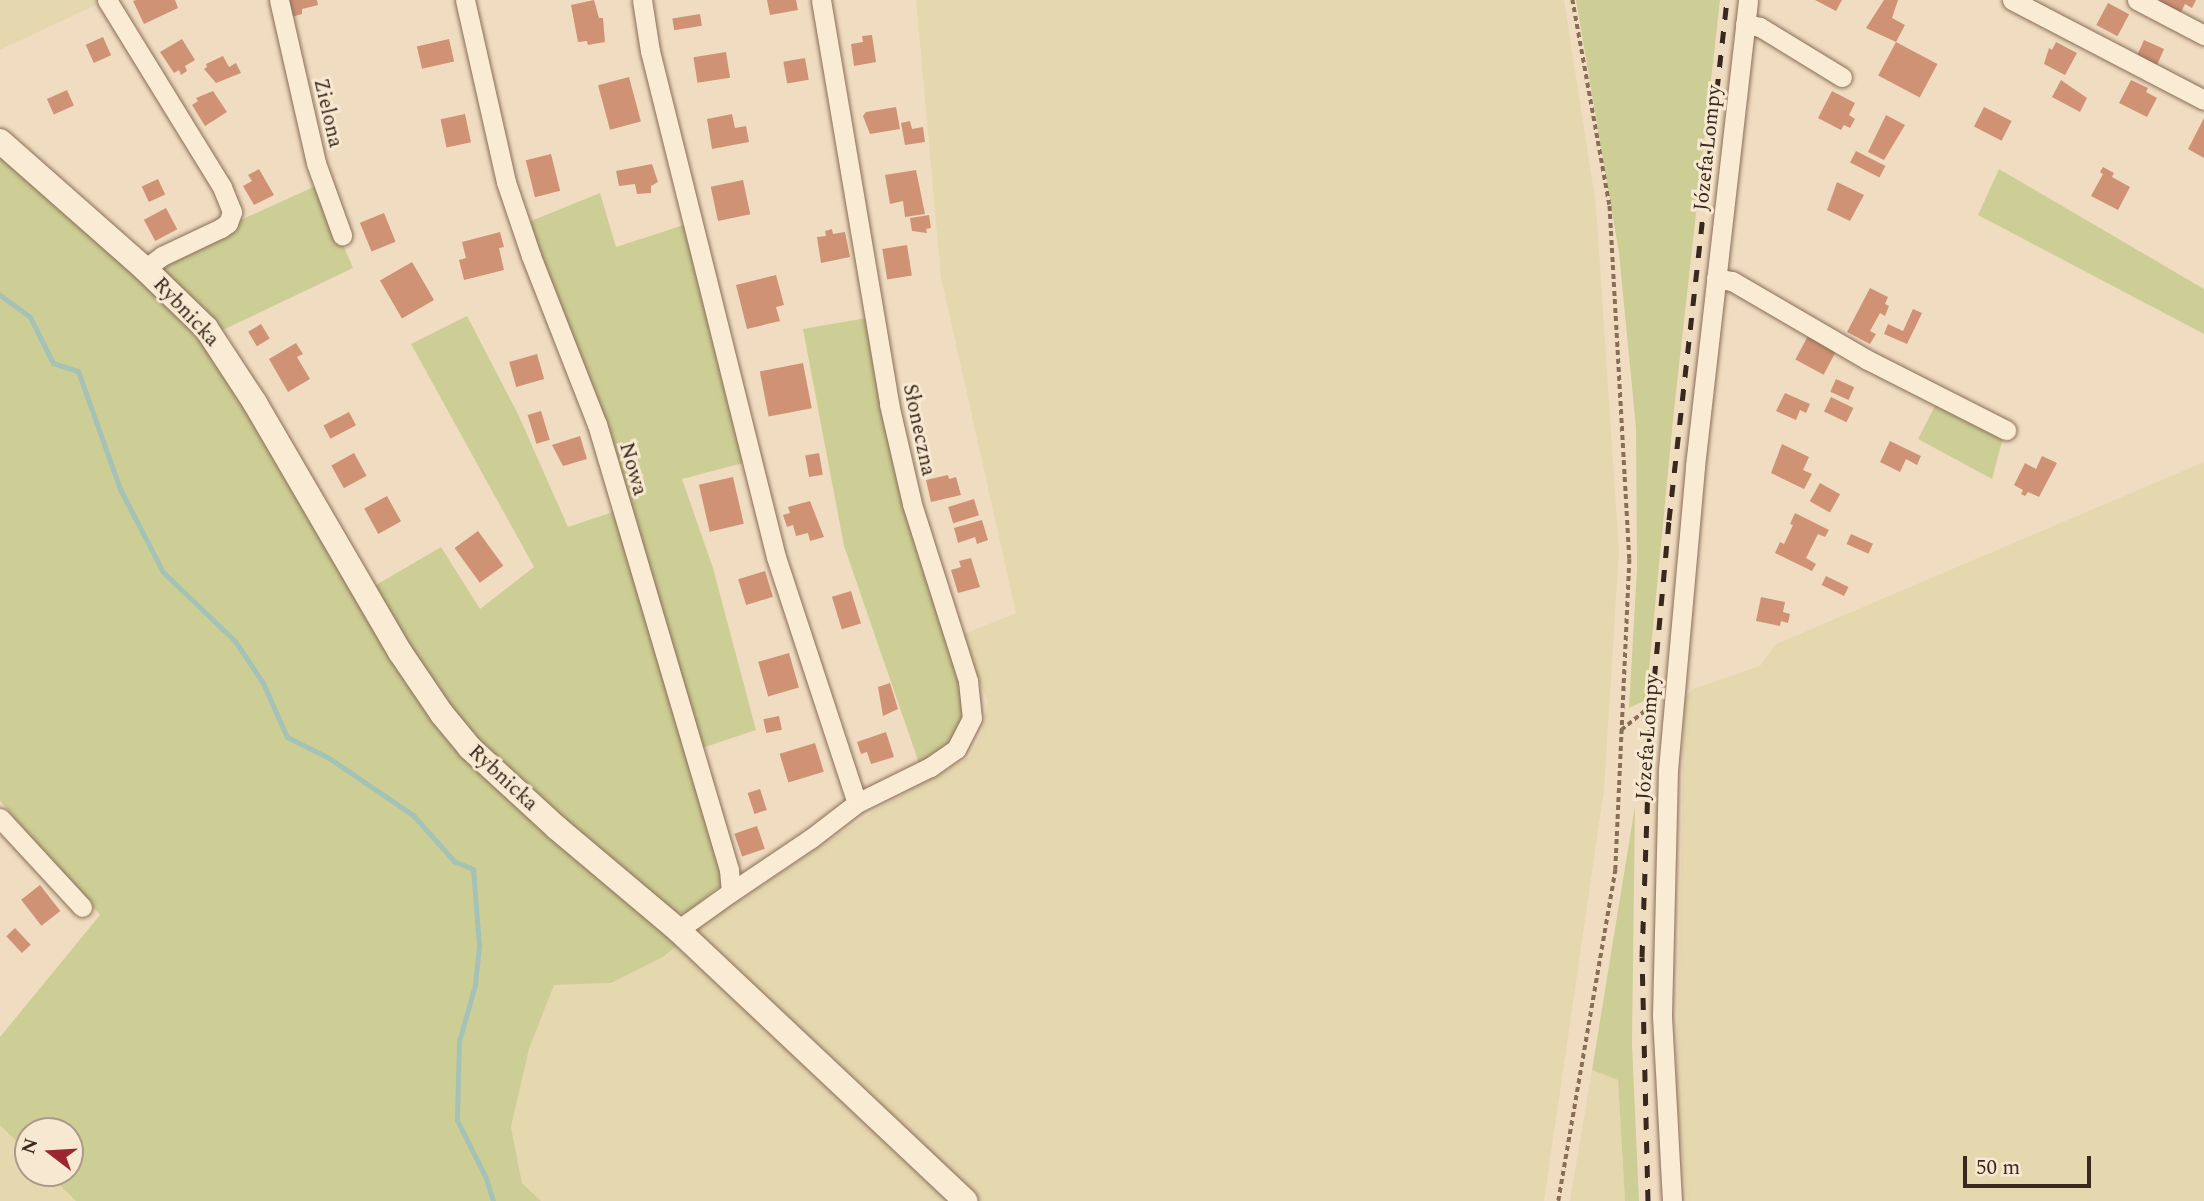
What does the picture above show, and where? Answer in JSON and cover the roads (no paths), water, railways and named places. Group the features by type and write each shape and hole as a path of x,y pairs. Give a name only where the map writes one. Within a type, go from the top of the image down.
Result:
{"street":[{"name":"Rybnicka","path":"107,0 228,196 232,212 228,223 221,228 162,256 145,269"},
{"name":"Zielona","path":"279,0 316,163 342,234"},
{"name":"Nowa","path":"465,0 506,182 531,256 597,424 726,858 731,892"},
{"path":"642,0 650,51 776,556 857,803"},
{"name":"Słoneczna","path":"731,892 789,854 857,803 930,767 956,749 965,736 972,709 968,681 912,504 889,404 821,0"},
{"name":"Józefa Lompy","path":"1672,1201 1662,1015 1664,871 1673,696 1748,0"},
{"path":"2012,0 2204,100"},
{"path":"2137,0 2204,35"},
{"path":"1745,24 1760,27 1842,77"},
{"name":"Rybnicka","path":"0,141 190,310 220,347 262,414 400,652 460,737 533,807 678,930 966,1201"},
{"path":"1716,278 1732,281 1868,359 2006,430"},
{"path":"0,818 82,907"},
{"path":"678,930 731,892"}],"waterway":[{"path":"0,295 30,317 53,363 78,371 120,489 163,572 235,641 263,683 287,737 329,758 413,815 454,861 473,869 479,946 475,985 459,1041 457,1120 486,1178 493,1201"}],"railway":[{"path":"1648,1201 1642,957 1650,725 1669,520 1727,0"}]}
